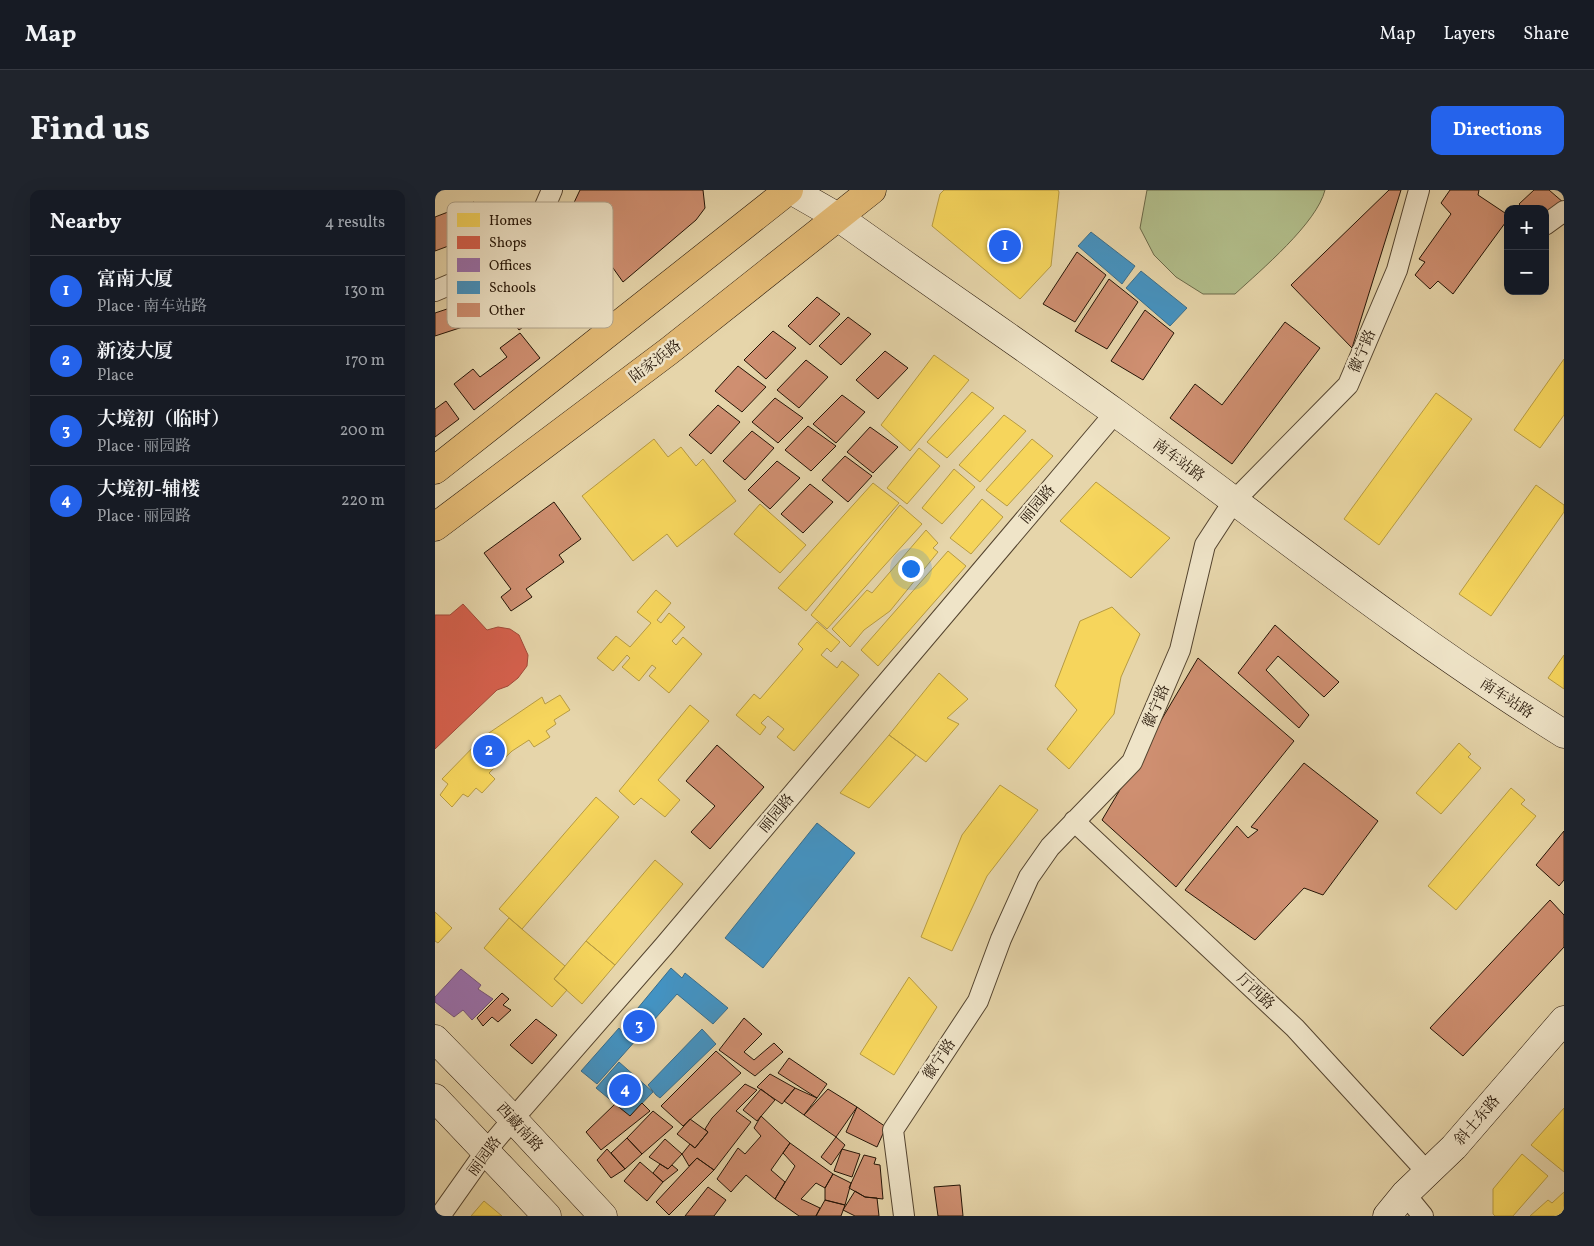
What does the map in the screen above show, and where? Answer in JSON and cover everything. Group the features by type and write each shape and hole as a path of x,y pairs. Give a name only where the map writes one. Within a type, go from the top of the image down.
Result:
{"main road":[{"path":"435,470 790,190"},
{"name":"陆家浜路","path":"435,527 669,351 872,190"}],"street":[{"path":"547,202 552,190"},
{"name":"南车站路","path":"790,190 837,217 1115,412 1233,502 1500,694 1564,734"},
{"name":"徽宁路","path":"904,1216 893,1130 978,1001 1001,939 1029,877 1050,847 1132,762 1180,650 1205,545 1233,502 1348,386 1397,270 1419,190"},
{"path":"1549,222 1564,211"},
{"path":"435,290 447,285"},
{"name":"丽园路","path":"440,1216 486,1152 513,1119 663,946 1115,412"},
{"name":"厅西路","path":"1074,821 1295,1028 1427,1172"},
{"name":"斜土东路","path":"1387,1216 1405,1194 1454,1147 1564,1020"},
{"name":"西藏南路","path":"435,1039 603,1216"},
{"path":"435,1098 547,1216"},
{"path":"1405,1194 1423,1216"}],"green space":[{"path":"1147,190 1325,190 1320,203 1300,231 1235,294 1203,294 1176,277 1154,255 1140,228"}],"building: Homes":[{"path":"944,190 1058,190 1051,266 1020,299 932,226 940,194"},
{"path":"934,355 969,380 910,451 881,425"},
{"path":"1564,359 1564,415 1540,448 1514,430"},
{"path":"972,392 994,408 947,458 927,442"},
{"path":"1436,393 1472,419 1379,545 1344,519"},
{"path":"1004,415 1026,431 980,482 959,465"},
{"path":"654,439 668,457 681,447 696,466 703,459 736,501 677,547 667,534 633,561 582,496"},
{"path":"1032,439 1053,456 1007,506 986,490"},
{"path":"919,448 940,466 907,504 887,488"},
{"path":"954,469 975,487 942,524 922,508"},
{"path":"1096,482 1170,538 1131,578 1060,521"},
{"path":"873,483 899,503 806,611 778,588"},
{"path":"1536,485 1564,505 1564,512 1491,616 1459,594"},
{"path":"982,499 1003,517 971,554 950,538"},
{"path":"760,504 806,545 780,573 734,534"},
{"path":"900,505 922,524 827,629 811,615"},
{"path":"926,530 938,543 933,548 938,552 890,611 864,630 850,647 832,629 867,590 872,593"},
{"path":"948,551 966,566 878,666 861,650"},
{"path":"656,590 671,603 657,620 661,623 669,613 685,627 672,641 676,645 683,637 702,654 669,693 649,676 656,668 652,665 639,681 622,667 630,658 627,655 613,671 597,658 616,636 630,647 651,623 637,612"},
{"path":"1112,607 1140,634 1121,677 1114,714 1069,769 1047,749 1077,710 1055,686 1080,621"},
{"path":"817,622 840,642 831,652 827,648 821,655 837,668 842,661 859,675 794,751 777,737 784,729 768,716 761,723 766,727 760,735 736,715 754,694 760,699 803,649 798,644"},
{"path":"1564,655 1564,689 1548,678"},
{"path":"939,673 968,699 947,718 959,724 926,762 889,735"},
{"path":"560,695 570,710 554,720 556,724 546,731 550,737 534,747 529,740 512,751 489,773 495,779 482,793 476,788 468,797 463,794 452,807 440,795 448,784 442,779 483,737 542,697 545,704"},
{"path":"690,705 709,721 658,780 680,800 665,817 641,798 634,805 619,791"},
{"path":"889,735 916,755 869,808 840,793"},
{"path":"1459,743 1471,754 1468,757 1481,768 1441,814 1416,793"},
{"path":"1000,785 1038,810 987,876 952,951 921,937 962,835"},
{"path":"1511,788 1525,800 1521,804 1536,816 1456,910 1428,886"},
{"path":"596,797 619,817 522,929 499,909"},
{"path":"655,860 683,884 615,965 586,941"},
{"path":"435,912 452,928 438,943 435,941"},
{"path":"509,918 565,966 554,979 567,990 552,1007 484,948"},
{"path":"586,941 615,965 582,1004 554,979"},
{"path":"909,977 937,1007 894,1075 860,1054"},
{"path":"1564,1108 1564,1172 1531,1145"},
{"path":"1522,1154 1548,1176 1513,1216 1495,1216 1493,1214 1493,1189"},
{"path":"1564,1192 1564,1216 1530,1216 1548,1200 1552,1203"},
{"path":"484,1201 502,1216 471,1216"}],"building: Shops":[{"path":"463,604 487,630 498,627 510,629 519,635 528,655 527,666 518,678 508,686 497,690 435,749 435,615 450,615"}],"building: Offices":[{"path":"461,969 481,985 478,989 493,999 472,1020 463,1010 454,1017 435,1002 435,997"}],"building: Schools":[{"path":"1091,232 1135,266 1122,284 1078,246"},
{"path":"1141,271 1187,308 1170,326 1126,288"},
{"path":"817,823 855,853 763,968 725,938"},
{"path":"671,968 682,978 685,973 728,1008 713,1024 677,994 597,1084 581,1071 619,1028 623,1033 632,1024 628,1020"},
{"path":"702,1029 716,1044 660,1098 648,1085"},
{"path":"619,1062 653,1092 630,1116 596,1088"}],"building: Other":[{"path":"580,190 703,190 705,208 696,220 623,282 613,268 613,202 574,202"},
{"path":"1389,190 1401,190 1352,348 1291,285"},
{"path":"1450,190 1479,190 1478,195 1504,212 1504,224 1453,294 1438,281 1430,289 1415,275 1425,262 1419,259 1451,214 1441,203"},
{"path":"1534,190 1549,190 1564,203 1549,216 1549,205 1519,204"},
{"path":"447,212 447,247 435,251 435,217"},
{"path":"1077,252 1106,275 1075,322 1043,304"},
{"path":"1109,279 1138,302 1107,349 1075,331"},
{"path":"817,297 840,314 810,345 788,326"},
{"path":"447,309 447,328 460,328 435,336 435,313"},
{"path":"1145,310 1174,333 1143,380 1111,361"},
{"path":"848,317 871,334 841,365 819,346"},
{"path":"1285,322 1320,348 1232,464 1170,418 1195,384 1222,405"},
{"path":"773,331 796,348 766,379 744,360"},
{"path":"520,333 540,358 474,410 454,384 473,369 480,377 507,357 500,348"},
{"path":"885,351 908,368 878,399 856,380"},
{"path":"806,360 828,377 799,408 777,390"},
{"path":"738,366 766,387 742,412 715,391"},
{"path":"842,395 865,412 836,443 813,424"},
{"path":"775,398 803,418 778,443 752,422"},
{"path":"446,401 459,419 435,437 435,409"},
{"path":"718,405 740,422 711,454 689,435"},
{"path":"808,426 836,446 811,471 785,450"},
{"path":"870,427 898,447 873,473 847,452"},
{"path":"752,431 774,448 745,480 723,461"},
{"path":"845,456 872,476 848,502 822,480"},
{"path":"777,461 800,478 770,509 748,490"},
{"path":"810,484 833,502 803,533 781,514"},
{"path":"554,502 581,539 559,555 564,562 526,589 532,597 511,611 501,597 511,589 484,553"},
{"path":"1275,625 1339,682 1324,697 1278,656 1266,670 1309,715 1299,728 1238,673"},
{"path":"1198,658 1294,741 1176,887 1102,820"},
{"path":"717,745 764,787 710,849 691,832 715,806 686,781"},
{"path":"1304,763 1378,821 1323,895 1304,888 1255,940 1185,890 1237,826 1248,838 1258,830 1251,827"},
{"path":"1564,831 1564,880 1559,886 1536,865"},
{"path":"1550,900 1564,915 1564,947 1463,1056 1430,1028"},
{"path":"502,993 509,999 503,1005 511,1010 498,1022 492,1017 483,1026 477,1018"},
{"path":"744,1018 762,1034 744,1052 754,1060 774,1043 783,1052 755,1076 719,1050"},
{"path":"536,1019 557,1035 532,1064 510,1045"},
{"path":"716,1051 741,1073 683,1126 661,1106"},
{"path":"789,1058 827,1084 817,1098 778,1073"},
{"path":"770,1074 795,1088 782,1104 757,1087"},
{"path":"745,1084 757,1090 736,1111 751,1122 714,1170 697,1158 689,1166 682,1154 690,1144 695,1148 708,1132 705,1129 712,1118"},
{"path":"795,1088 817,1098 804,1115 784,1101"},
{"path":"761,1089 775,1100 757,1121 743,1110"},
{"path":"828,1089 857,1107 836,1137 804,1115"},
{"path":"642,1103 650,1111 601,1150 586,1132 615,1104 630,1116"},
{"path":"857,1107 886,1127 877,1147 846,1132"},
{"path":"653,1111 673,1127 642,1154 627,1138"},
{"path":"761,1116 790,1143 771,1170 785,1182 775,1199 746,1175 731,1192 717,1179 738,1148 745,1154 761,1136 754,1128"},
{"path":"690,1119 708,1132 695,1148 677,1134"},
{"path":"836,1137 845,1145 831,1165 821,1157"},
{"path":"627,1138 642,1154 625,1169 611,1153"},
{"path":"665,1139 682,1154 668,1169 649,1157"},
{"path":"790,1143 833,1174 825,1188 816,1183 801,1199 820,1208 816,1216 799,1216 775,1199 795,1166 783,1153"},
{"path":"607,1149 625,1169 611,1178 597,1160"},
{"path":"842,1149 860,1154 852,1177 834,1171"},
{"path":"864,1155 876,1158 874,1164 880,1165 883,1199 865,1197 849,1188"},
{"path":"697,1158 714,1170 669,1215 656,1202"},
{"path":"640,1162 663,1182 647,1201 624,1181"},
{"path":"660,1164 668,1169 672,1165 678,1170 663,1182 653,1173"},
{"path":"833,1174 851,1183 845,1205 825,1200 825,1188"},
{"path":"960,1185 963,1216 938,1216 934,1187"},
{"path":"708,1187 726,1200 714,1216 685,1216"},
{"path":"855,1191 865,1197 877,1198 879,1216 855,1216 843,1210"},
{"path":"825,1200 845,1205 841,1216 816,1216"}],"place":[{"name":"富南大厦","path":"1005,246"},
{"name":"新凌大厦","path":"489,751"},
{"name":"大境初（临时）","path":"639,1026"},
{"name":"大境初-辅楼","path":"625,1090"}]}
